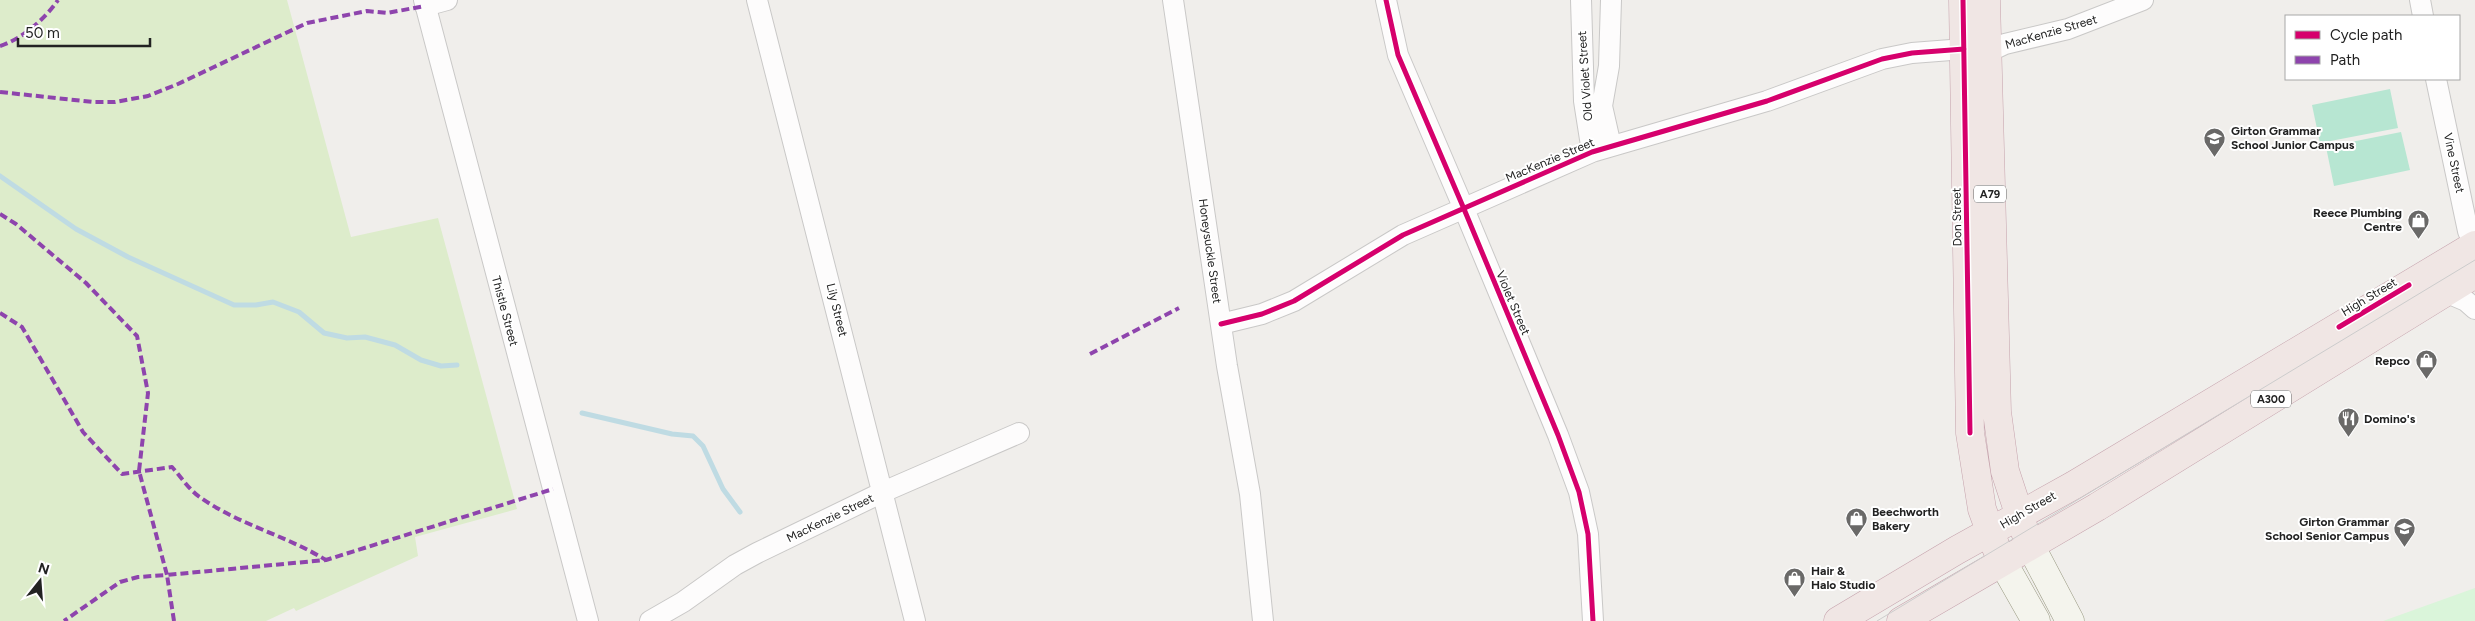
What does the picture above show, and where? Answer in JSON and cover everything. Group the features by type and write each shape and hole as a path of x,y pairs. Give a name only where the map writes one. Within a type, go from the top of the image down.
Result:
{"highway":[{"name":"Don Street","path":"1963,0 1980,47"},
{"name":"Don Street","path":"1986,0 1980,47 1977,113 1970,433 1982,509 1990,532"},
{"name":"Don Street","path":"1977,113 1997,412 2002,454 2019,516"},
{"name":"High Street","path":"1838,621 2475,246"},
{"name":"A300","path":"2030,544 2097,507 2475,274"},
{"name":"A79","path":"2019,516 2030,544"},
{"name":"A79","path":"1990,532 2002,561"},
{"path":"1900,621 2030,544"}],"main road":[{"path":"2030,544 2070,621"},
{"path":"2002,561 2036,621"}],"street":[{"path":"424,3 447,0"},
{"name":"Lily Street","path":"758,0 915,621"},
{"name":"Honeysuckle Street","path":"1173,0 1221,324 1250,494 1264,621"},
{"name":"Violet Street","path":"1386,0 1398,55 1558,435 1579,492 1588,534 1593,621"},
{"name":"Old Violet Street","path":"1581,0 1584,101 1601,149"},
{"name":"Old Violet Street","path":"1601,149 1602,106 1609,66 1611,0"},
{"name":"MacKenzie Street","path":"1221,324 1262,314 1294,301 1326,283 1378,249 1601,149 1766,101 1882,59 1912,53 2005,44 2068,29 2143,0"},
{"path":"2420,0 2423,15"},
{"name":"Thistle Street","path":"424,3 588,621"},
{"name":"Vine Street","path":"2436,80 2468,231 2475,246"},
{"path":"2445,292 2466,301 2475,309"},
{"name":"MacKenzie Street","path":"650,621 683,602 735,565 883,492 1019,433"}],"green space":[{"path":"0,0 287,0 351,237 438,218 517,509 415,537 418,556 296,611 294,608 266,621 0,621"},
{"path":"2390,89 2398,128 2320,143 2312,105"},
{"path":"2401,132 2410,170 2334,186 2326,147"},
{"path":"2475,588 2475,621 2383,621"}],"waterway":[{"path":"0,176 76,229 128,257 234,305 256,305 273,302 299,312 324,333 347,338 365,337 395,345 421,360 441,366 457,365"},
{"path":"582,413 672,434 693,436 703,446 723,489 740,512"}],"tram line":[{"path":"1877,621 2475,260"}],"marked path":[{"path":"0,46 17,39 25,33 47,14 58,0"},
{"path":"0,92 93,102 115,102 148,96 178,84 307,23 367,11 387,13 425,6"},
{"path":"0,214 16,224 86,283 137,336 148,393 139,471 167,575 138,577 120,582 64,621"},
{"path":"1090,354 1179,308"},
{"path":"0,313 22,327 83,432 122,474 172,467 193,492 201,498 232,516 296,544 326,560"},
{"path":"174,621 167,575 326,560 553,489"}],"cycle path":[{"path":"1386,0 1398,55 1558,435 1579,492 1588,534 1593,621"},
{"path":"1963,0 1970,433"},
{"path":"1221,324 1262,314 1294,301 1403,235 1592,152 1767,101 1882,59 1912,53 1964,49"},
{"path":"2339,327 2409,285"}],"place":[{"name":"Girton Grammar School Junior Campus","path":"2215,157"},
{"name":"Reece Plumbing Centre","path":"2418,239"},
{"name":"Repco","path":"2426,380"},
{"name":"Domino's","path":"2348,438"},
{"name":"Beechworth Bakery","path":"1856,538"},
{"name":"Girton Grammar School Senior Campus","path":"2405,548"},
{"name":"Hair & Halo Studio","path":"1795,597"}]}
